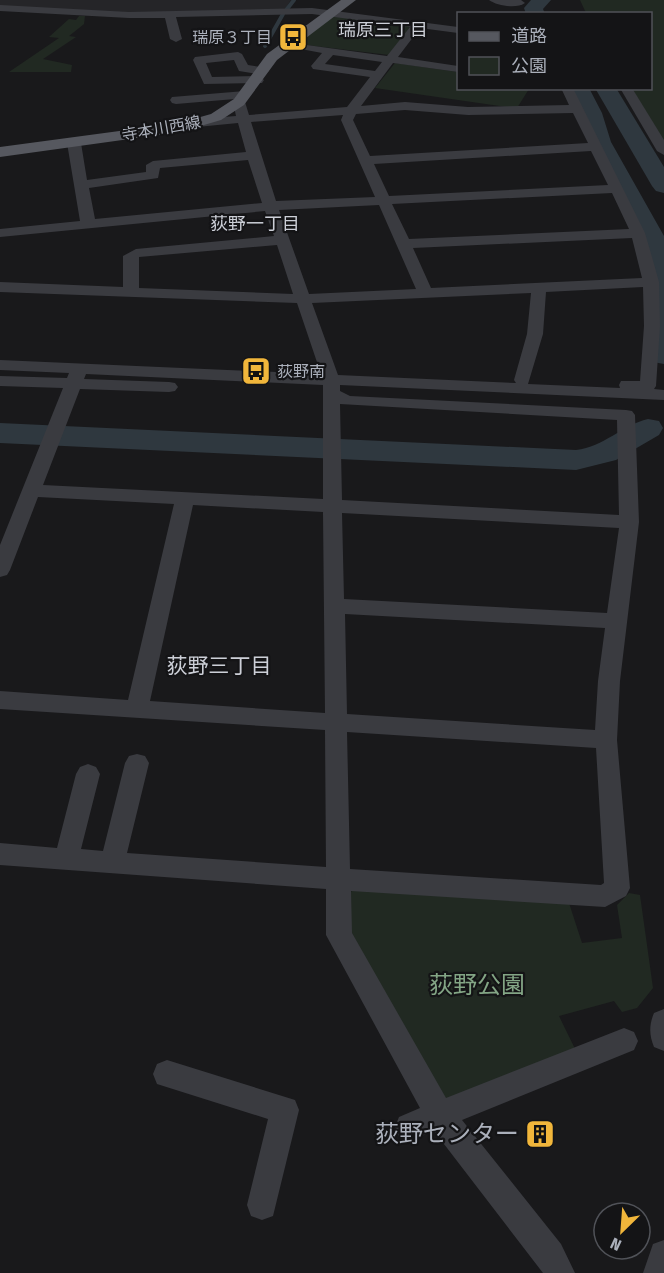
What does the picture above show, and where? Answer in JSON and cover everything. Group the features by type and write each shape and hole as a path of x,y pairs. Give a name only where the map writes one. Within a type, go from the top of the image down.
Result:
{"main road":[{"name":"寺本川西線","path":"0,152 74,143 196,123 224,113 242,98 269,60 349,0"}],"street":[{"path":"494,0 522,6"},
{"path":"0,8 129,15 332,13 457,30"},
{"path":"170,14 176,39"},
{"path":"418,24 351,110 347,120 426,293"},
{"path":"289,44 457,69"},
{"path":"330,51 317,66 378,75"},
{"path":"331,387 346,372 648,386 652,326 651,282 638,233 568,90"},
{"path":"627,90 664,151"},
{"path":"176,100 242,98 243,119 253,155 331,387 339,934 439,1114 550,1255 559,1273"},
{"path":"196,123 405,106 468,111 578,108"},
{"path":"74,143 88,223"},
{"path":"365,160 594,147"},
{"path":"80,185 153,175 153,165 253,155"},
{"path":"0,233 270,206 616,189"},
{"path":"404,244 638,233"},
{"path":"131,292 130,256 136,253 282,240"},
{"path":"0,287 303,299 651,282"},
{"path":"522,380 535,334 539,287"},
{"path":"0,365 76,376 331,387 664,395"},
{"path":"0,381 76,376"},
{"path":"0,570 76,376"},
{"path":"331,387 664,409"},
{"path":"0,854 605,896 617,888 606,740 609,681 629,522 626,415 347,401 331,387"},
{"path":"30,490 629,522"},
{"path":"137,709 185,499"},
{"path":"335,606 617,621"},
{"path":"0,700 606,740"},
{"path":"113,861 137,764"},
{"path":"67,858 88,774"},
{"path":"664,1022 664,1038"},
{"path":"409,1127 624,1041"},
{"path":"167,1074 285,1110 262,1205"},
{"path":"659,1273 664,1255"}],"shaded area":[{"path":"0,0 291,0 285,9 130,13 0,6"}],"green space":[{"path":"580,0 664,0 664,141 633,90 652,90 652,12 586,12"},
{"path":"339,15 410,27 389,55 298,44 328,17"},
{"path":"79,16 85,16 84,24 69,36 76,37 43,59 72,65 71,72 9,72 59,38 49,37 69,19 76,20"},
{"path":"395,63 457,72 457,90 528,90 517,108 513,108 375,88"},
{"name":"荻野公園","path":"354,888 569,903 582,943 622,938 617,905 629,893 640,895 653,988 637,1008 622,1012 614,1001 559,1016 578,1055 454,1101 443,1098 347,934 347,897"}],"waterway":[{"path":"287,9 294,0"},
{"path":"535,12 533,8 542,0"},
{"path":"265,46 283,14"},
{"path":"579,90 591,113 600,142 651,236 660,305 663,356"},
{"path":"606,90 664,186"},
{"path":"0,433 576,460 596,457 648,428"}],"place":[{"name":"瑞原３丁目","path":"293,37"},
{"name":"荻野南","path":"256,371"},
{"name":"荻野センター","path":"540,1134"}],"district":[{"name":"瑞原三丁目","path":"383,30"},
{"name":"荻野一丁目","path":"255,224"},
{"name":"荻野三丁目","path":"219,666"}]}
